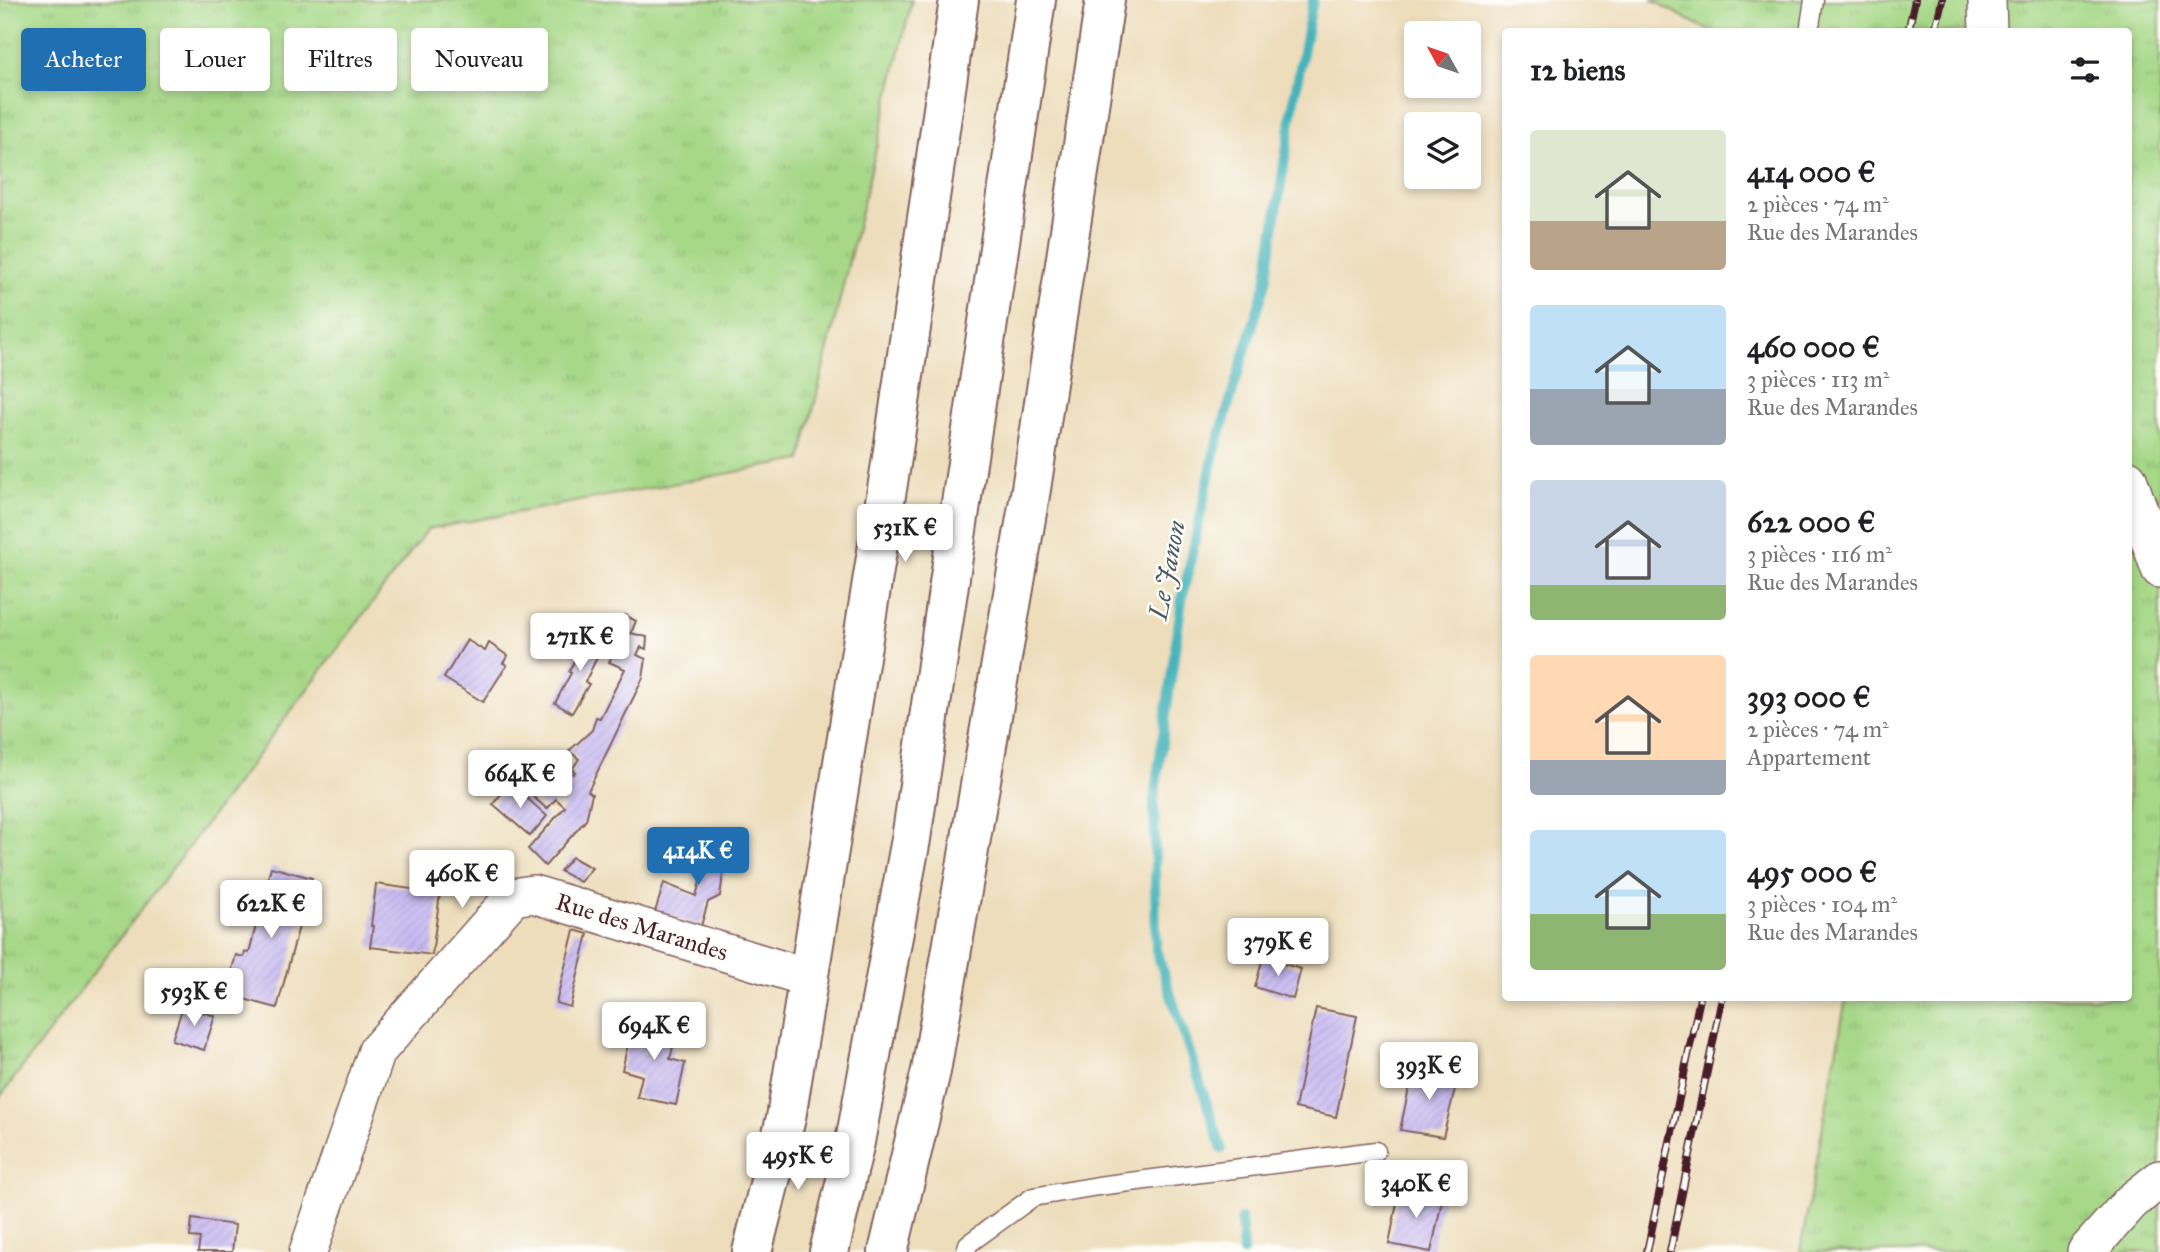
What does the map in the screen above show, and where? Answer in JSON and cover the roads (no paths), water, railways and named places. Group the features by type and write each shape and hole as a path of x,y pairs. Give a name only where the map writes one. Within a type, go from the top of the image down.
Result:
{"main road":[{"path":"752,1252 786,1118 891,464 959,0"},
{"path":"829,1252 855,1142 911,839 1036,0"},
{"path":"888,1252 933,1057 1031,489 1105,0"}],"street":[{"path":"1987,0 1989,28"},
{"path":"2132,490 2160,569"},
{"name":"Rue des Marandes","path":"308,1252 377,1051 513,897 533,894 809,978"},
{"path":"2086,1252 2131,1202 2160,1179"}],"lane":[{"path":"1810,28 1814,0"},
{"path":"966,1252 968,1244 1033,1197 1098,1186 1376,1151"}],"waterway":[{"name":"Le Janon","path":"1222,1149 1156,950 1154,800 1182,599 1214,454 1266,282 1295,93 1313,0"},
{"name":"Le Janon","path":"1241,1219 1243,1252"}],"railway":[{"path":"1909,28 1915,0"},
{"path":"1936,28 1942,0"},
{"path":"1647,1252 1699,1001"},
{"path":"1670,1252 1721,1001"}]}
